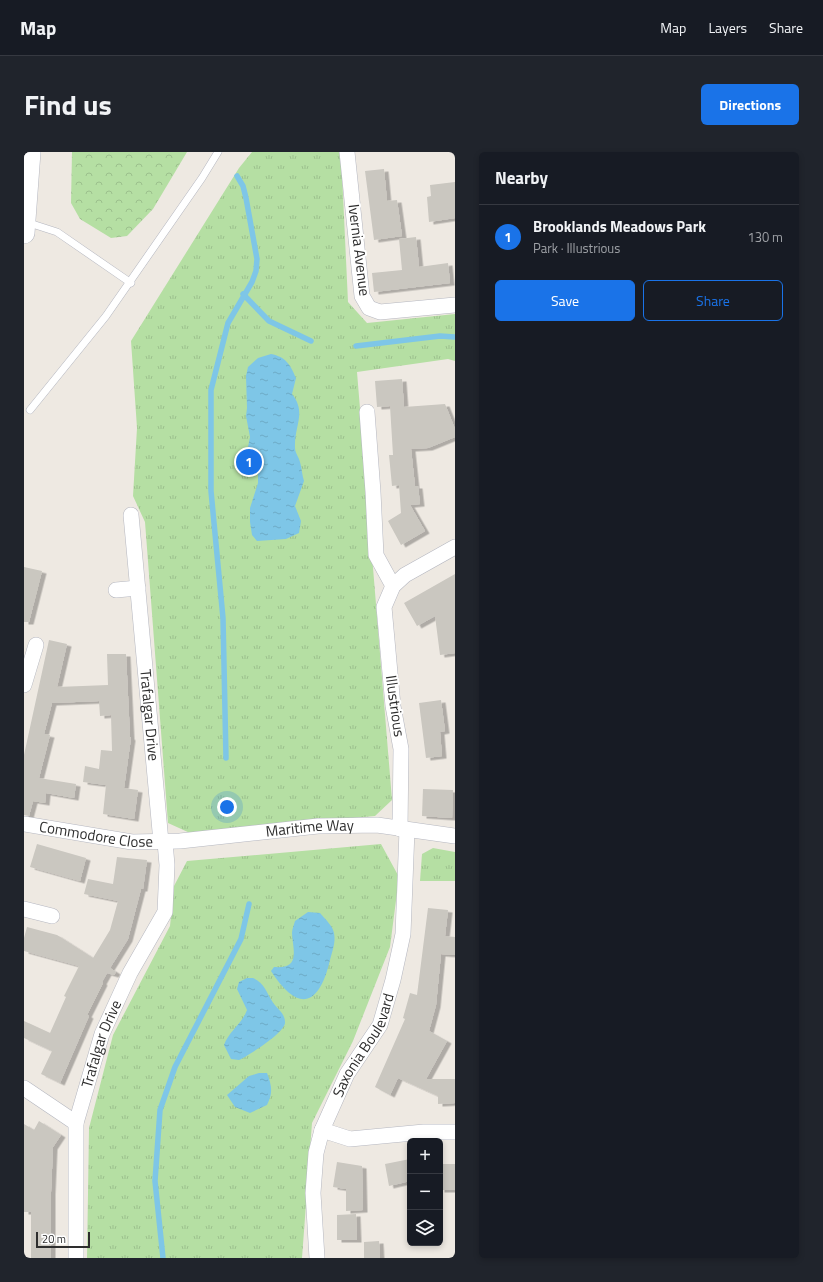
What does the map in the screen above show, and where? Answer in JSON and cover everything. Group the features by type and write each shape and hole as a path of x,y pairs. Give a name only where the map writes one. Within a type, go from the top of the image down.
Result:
{"street":[{"path":"25,228 30,152"},
{"name":"Ivernia Avenue","path":"347,152 362,296 368,308 380,312 455,305"},
{"path":"367,412 374,492 376,555 394,586"},
{"name":"Trafalgar Drive","path":"76,1258 76,1123 102,1034 130,973 165,912 167,865 163,842 131,515"},
{"name":"Illustrious","path":"404,830 401,749 393,706 384,607 394,586 405,575 455,547"},
{"path":"116,590 138,588"},
{"path":"24,685 36,645"},
{"name":"Maritime Way","path":"163,842 318,826 377,825 455,836"},
{"name":"Commodore Close","path":"25,829 132,842 163,842"},
{"name":"Saxonia Boulevard","path":"317,1258 313,1192 316,1153 322,1130 347,1074 380,1024 391,988 403,934 404,830"},
{"path":"24,909 52,916"},
{"path":"24,1088 76,1123"},
{"path":"322,1130 350,1139 424,1132 455,1132"}],"lane":[{"path":"30,410 131,283 218,152"},
{"path":"25,228 57,232 131,283"}],"green space":[{"path":"72,152 187,152 153,209 127,236 111,238 80,219 71,203"},
{"path":"252,152 341,152 348,302 367,323 455,314 455,361 448,359 357,372 392,800 375,816 190,833 168,823 145,522 133,496 137,428 131,341 239,168"},
{"path":"381,844 399,877 390,947 353,1041 312,1123 302,1258 87,1258 89,1128 113,1035 170,926 174,886 187,861"},
{"path":"433,848 455,852 455,881 420,881 422,854"}],"water":[{"path":"271,354 284,359 292,369 296,378 292,394 299,407 299,420 295,448 304,481 295,506 301,521 299,533 286,539 257,541 252,535 250,522 250,508 258,483 258,474 251,461 248,447 250,437 246,416 246,376 248,367 258,358"},
{"path":"308,912 320,913 332,928 334,940 333,950 320,987 314,995 306,999 290,994 281,985 271,971 274,967 283,967 292,962 294,952 292,932 295,921"},
{"path":"247,978 253,978 262,985 274,1004 282,1013 285,1022 284,1026 274,1037 258,1048 239,1060 231,1059 224,1045 247,1010 237,989 239,982"},
{"path":"259,1073 267,1073 270,1082 271,1093 267,1105 250,1113 235,1107 227,1095 249,1076"}],"building":[{"path":"384,169 387,201 397,200 402,236 374,240 365,171"},
{"path":"455,182 455,218 429,222 427,197 431,196 430,185"},
{"path":"416,237 419,267 448,263 450,283 374,292 372,273 402,270 399,239"},
{"path":"402,379 404,407 445,404 455,429 455,437 428,448 411,449 415,486 418,486 420,504 410,505 425,531 401,545 388,521 401,513 399,485 392,486 389,455 393,455 390,406 377,407 375,381"},
{"path":"24,567 42,571 29,622 24,622"},
{"path":"455,574 455,653 440,655 435,616 417,626 404,603"},
{"path":"49,640 67,644 57,687 108,685 107,654 126,654 131,738 124,788 138,790 134,819 103,814 106,785 83,782 85,766 99,769 101,750 112,751 111,715 100,716 99,701 52,703 44,734 50,735 39,778 76,784 74,798 46,793 45,803 33,801 29,816 24,815 24,755"},
{"path":"441,700 445,731 440,732 442,756 426,758 419,703"},
{"path":"423,789 453,790 452,818 422,816"},
{"path":"37,844 86,858 80,881 30,867"},
{"path":"117,857 147,860 143,889 141,889 128,939 110,968 116,972 114,975 107,973 102,982 103,983 87,1015 89,1016 60,1083 41,1074 52,1051 24,1038 24,1021 50,1033 66,997 64,996 79,966 24,951 24,938 27,927 57,935 93,958 110,930 118,901 84,894 88,879 113,884"},
{"path":"428,908 448,910 445,936 455,937 455,955 441,954 436,1005 429,1031 447,1041 426,1079 455,1079 455,1103 438,1104 438,1096 398,1078 390,1095 375,1087 405,1019 403,1018 410,993 417,995"},
{"path":"39,1121 61,1135 53,1147 51,1258 31,1258 31,1212 24,1212 24,1124 34,1130"},
{"path":"407,1160 407,1182 389,1186 385,1164"},
{"path":"337,1162 362,1166 363,1210 346,1211 346,1189 333,1187"},
{"path":"443,1164 455,1164 455,1190 443,1190"},
{"path":"356,1214 357,1240 337,1240 337,1215"},
{"path":"379,1241 380,1258 364,1258 364,1242"}],"waterway":[{"path":"226,758 223,618 211,491 211,390 228,323 252,282 256,271 257,259 246,198 243,186 237,176"},
{"path":"243,294 269,321 311,341"},
{"path":"356,346 440,336 455,337"},
{"path":"163,1258 155,1181 160,1110 175,1067 241,939 249,904"}],"place":[{"name":"Brooklands Meadows Park","path":"249,462"}]}
